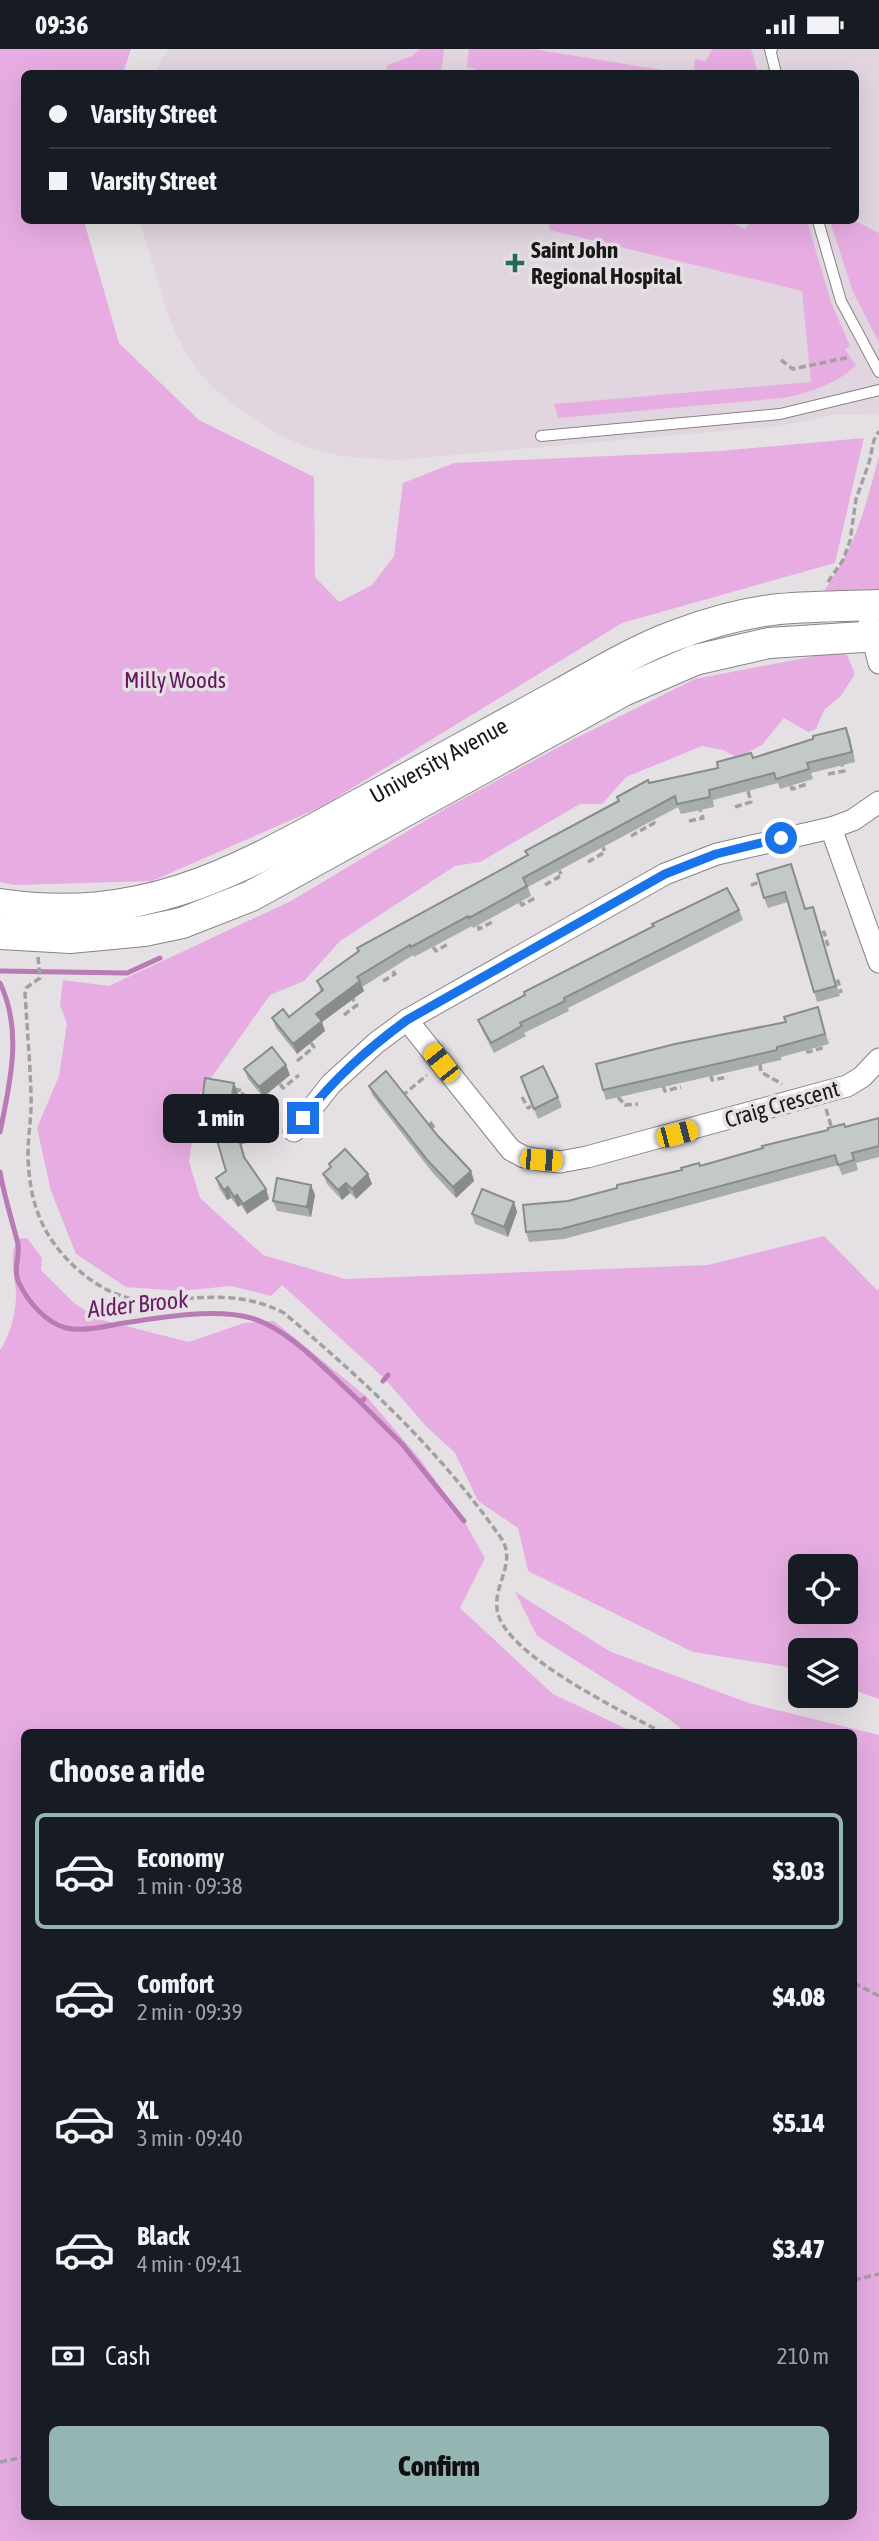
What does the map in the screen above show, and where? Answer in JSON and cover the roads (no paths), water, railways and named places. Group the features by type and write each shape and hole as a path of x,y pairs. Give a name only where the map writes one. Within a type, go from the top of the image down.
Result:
{"main road":[{"name":"University Avenue","path":"0,904 46,908 110,906 139,902 196,886 261,858 598,673 673,636 742,616 777,610 872,605"},
{"name":"University Avenue","path":"0,935 70,938 144,931 181,923 250,896 623,691 695,660 769,642 877,645"}],"street":[{"path":"872,605 877,645"},
{"path":"294,1131 331,1084 376,1043 407,1020 665,874 716,854 831,828 853,820 879,802"},
{"path":"831,828 879,962"},
{"name":"Craig Crescent","path":"407,1020 512,1150 524,1157 541,1160 560,1161 614,1151 821,1094 847,1086 862,1077 879,1059"}],"lane":[{"path":"772,49 770,50 775,70"},
{"path":"819,224 842,301 878,370"},
{"path":"541,436 780,414 879,390"}],"waterway":[{"path":"0,971 127,973 160,958"},
{"name":"Alder Brook","path":"0,983 7,1001 13,1038 10,1076 0,1132"},
{"name":"Alder Brook","path":"0,1172 18,1244 18,1281 31,1303 50,1321 66,1328 80,1329 188,1315 221,1314 251,1318 295,1342 360,1402 364,1399"},
{"name":"Alder Brook","path":"383,1381 388,1375"},
{"path":"360,1402 402,1444 464,1521"}],"place":[{"name":"Saint John Regional Hospital","path":"515,263"}],"park label":[{"name":"Milly Woods","path":"175,680"}]}
